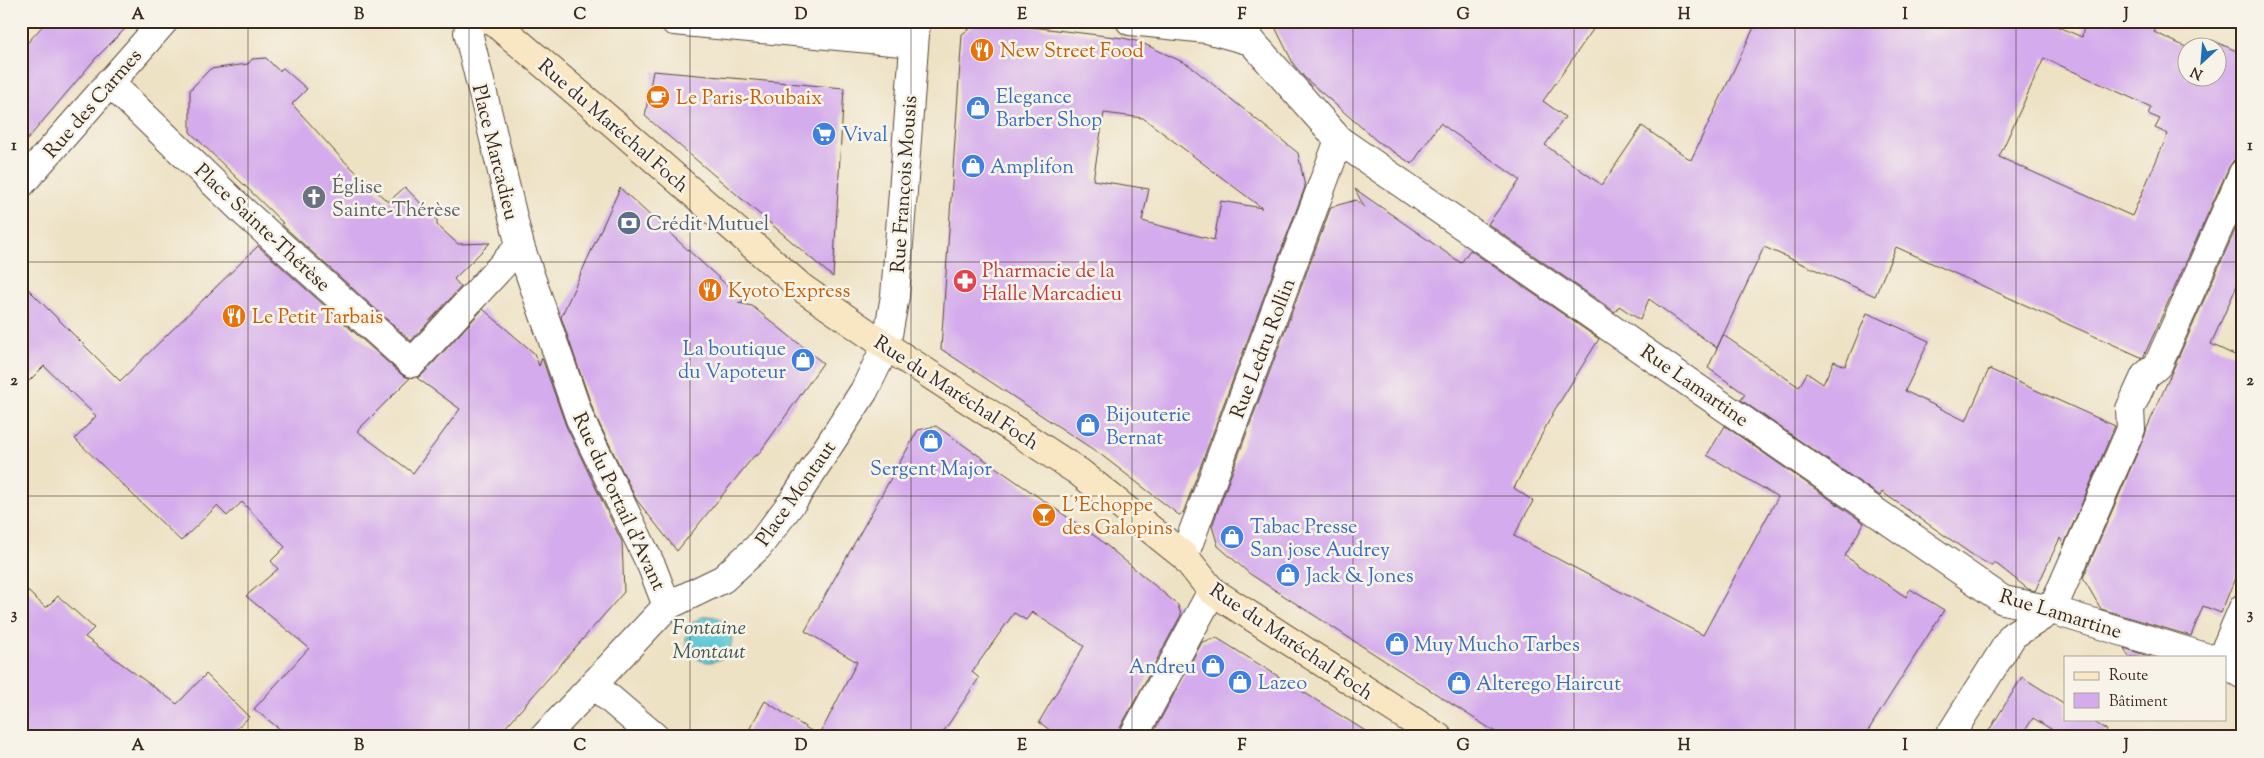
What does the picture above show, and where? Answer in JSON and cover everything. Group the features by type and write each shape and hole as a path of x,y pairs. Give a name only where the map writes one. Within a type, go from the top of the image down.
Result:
{"main road":[{"name":"Rue du Maréchal Foch","path":"493,21 802,288 886,346 1079,472 1184,556 1212,591 1438,737"}],"street":[{"name":"Rue des Carmes","path":"21,184 164,21"},
{"name":"Place Marcadieu","path":"474,21 468,32 520,246 532,282"},
{"path":"674,21 914,32"},
{"path":"1130,21 1247,31"},
{"name":"Rue Lamartine","path":"1247,31 1339,140 2003,600 2052,610 2203,656"},
{"name":"Rue François Mousis","path":"886,346 895,296 914,32"},
{"name":"Place Sainte-Thérèse","path":"109,82 244,212 412,363 520,246"},
{"name":"Rue Ledru Rollin","path":"1184,556 1339,140"},
{"path":"1949,737 2013,634 2052,610 2131,429 2130,409 2145,376 2158,365 2243,173"},
{"name":"Rue du Portail d'Avant","path":"532,282 580,419 652,568 667,606 544,737"},
{"name":"Place Montaut","path":"667,606 723,578 758,548 793,501 859,399 886,346"},
{"path":"1133,737 1212,591"},
{"path":"2222,656 2243,608"},
{"path":"2226,665 2243,675"},
{"path":"594,685 656,737"}],"water":[{"name":"Fontaine Montaut","path":"704,616 714,616 728,626 732,639 728,652 722,658 714,662 704,662 690,652 686,644 686,634 696,620"}],"building":[{"path":"47,21 133,21 96,58 21,147 21,50"},
{"path":"981,21 1123,38 1140,42 1189,65 1298,153 1305,187 1183,513 1179,515 1100,454 941,349 962,34","holes":["1104,113 1143,118 1262,208 1221,201 1214,240 1142,221 1149,189 1093,180"]},
{"path":"1272,21 1599,21 1543,101 1565,117 1545,145 1602,185 1642,126 1691,160 1757,21 1810,21 1838,28 1840,21 2044,21 2082,37 2085,21 2157,21 2154,32 2176,42 2176,88 2226,88 2226,46 2243,54 2243,158 2234,160 2229,167 2143,358 1896,247 1875,296 1764,247 1717,348 1649,299 1640,320 1619,306 1615,312 1488,224 1520,180 1440,123 1412,164 1377,141 1305,78 1294,65","holes":["2044,58 2151,107 2148,114 2160,119 2155,128 2168,134 2132,216 1999,157"]},
{"name":"Église Sainte-Thérèse","path":"266,58 279,71 283,68 307,89 292,104 340,157 388,202 405,187 437,220 437,225 458,244 490,243 454,279 461,287 411,341 281,224 283,223 190,132 190,90 210,69 248,64 252,59"},
{"path":"653,71 844,88 833,277 645,116"},
{"path":"620,188 744,301 738,303 752,306 823,363 758,455 754,456 677,551 636,499 594,413 561,317"},
{"path":"1355,189 1461,263 1470,250 1599,339 1554,411 1514,488 1533,501 1514,536 1703,635 1778,497 1707,455 1725,426 1864,523 1845,556 1906,597 1910,589 1944,610 1864,737 1503,737 1250,574 1218,546 1212,526 1331,207 1356,200 1364,207"},
{"path":"2243,212 2243,272 2211,344 2243,359 2243,558 2221,613 2203,606 2191,636 2101,609 2083,578"},
{"path":"258,246 402,375 410,378 357,431 413,473 460,409 417,378 423,374 483,309 534,353 539,366 542,358 566,426 622,542 624,592 497,737 290,737 254,709 309,648 246,596 278,569 271,561 285,547 242,502 227,516 217,506 181,541 75,439 96,416 44,366 21,389 21,282 120,381"},
{"path":"1867,313 1929,341 1905,391 1966,421 1989,369 2115,426 2064,545 2060,538 2035,591 2028,589 1994,562 1992,566 1977,558 1882,492 1880,496 1741,400 1745,394 1708,368 1723,335 1799,387 1807,373 1823,384 1834,361 1845,366"},
{"path":"936,426 1099,539 1178,605 1181,615 1117,737 1059,737 1039,722 1084,646 1032,612 1026,620 1014,613 972,672 979,678 940,737 745,737 765,701 819,736 857,662 805,631 918,430"},
{"path":"21,585 46,608 58,596 94,628 85,637 177,704 206,674 249,717 228,737 21,737"},
{"path":"1217,638 1375,737 1151,737 1202,642"},
{"path":"2124,648 2148,656 2128,656"},
{"path":"2022,677 2064,703 2064,720 2091,720 2107,730 2103,737 2064,737 2033,718 2021,737 1985,737"}],"place":[{"name":"New Street Food","path":"982,50"},
{"name":"Le Paris-Roubaix","path":"658,97"},
{"name":"Elegance Barber Shop","path":"978,108"},
{"name":"Vival","path":"824,134"},
{"name":"Amplifon","path":"973,166"},
{"name":"Église Sainte-Thérèse","path":"314,197"},
{"name":"Crédit Mutuel","path":"629,223"},
{"name":"Pharmacie de la Halle Marcadieu","path":"965,281"},
{"name":"Kyoto Express","path":"710,290"},
{"name":"Le Petit Tarbais","path":"234,316"},
{"name":"La boutique du Vapoteur","path":"803,360"},
{"name":"Bijouterie Bernat","path":"1088,425"},
{"name":"Sergent Major","path":"931,441"},
{"name":"L'Echoppe des Galopins","path":"1044,515"},
{"name":"Tabac Presse San jose Audrey","path":"1232,537"},
{"name":"Jack & Jones","path":"1288,575"},
{"name":"Muy Mucho Tarbes","path":"1397,644"},
{"name":"Andreu","path":"1213,666"},
{"name":"Lazeo","path":"1240,682"},
{"name":"Alterego Haircut","path":"1459,683"}]}
